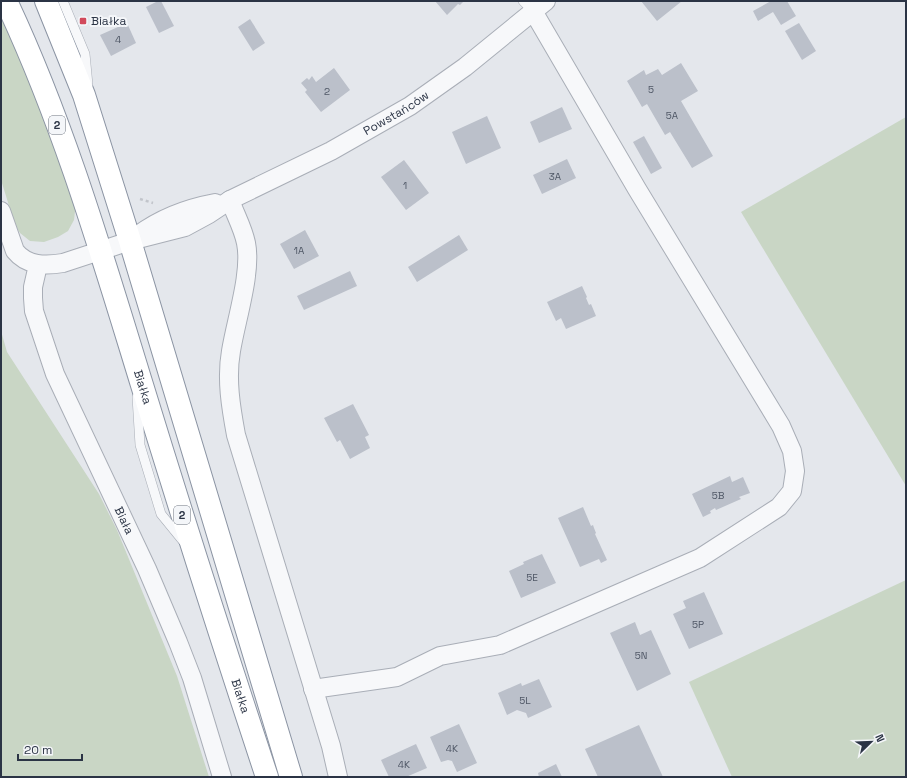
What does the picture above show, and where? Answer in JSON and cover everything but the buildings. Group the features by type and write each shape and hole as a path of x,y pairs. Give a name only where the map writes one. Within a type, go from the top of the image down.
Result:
{"highway":[{"name":"Białka","path":"6,1 39,77 81,189 195,554 267,777"},
{"path":"46,1 71,62 93,123 130,241 291,777"}],"street":[{"name":"Powstańców","path":"38,265 63,263 130,241 152,224 180,212 207,204 230,200 331,151 410,106 465,68 534,4"},
{"path":"313,689 397,677 440,656 500,645 700,558 779,507 792,491 795,471 792,452 781,426 637,189 534,4"},
{"path":"230,200 246,242 247,253 245,276 230,352 229,375 231,408 236,435 331,746 338,777"},
{"path":"1,211 15,251 19,256 38,265"},
{"name":"Biała","path":"38,265 33,287 34,312 54,374 147,569 175,635 192,678 222,777"}],"lane":[{"path":"63,1 85,54 93,123"}],"green space":[{"path":"1,13 31,82 76,203 74,220 68,231 58,237 44,242 30,241 20,233 15,225 1,180"},
{"path":"906,117 906,486 741,212"},
{"path":"1,331 7,352 99,494 117,530 177,676 209,777 1,777"},
{"path":"906,580 906,777 732,777 689,682"}],"place":[{"name":"Białka","path":"83,21"}]}
